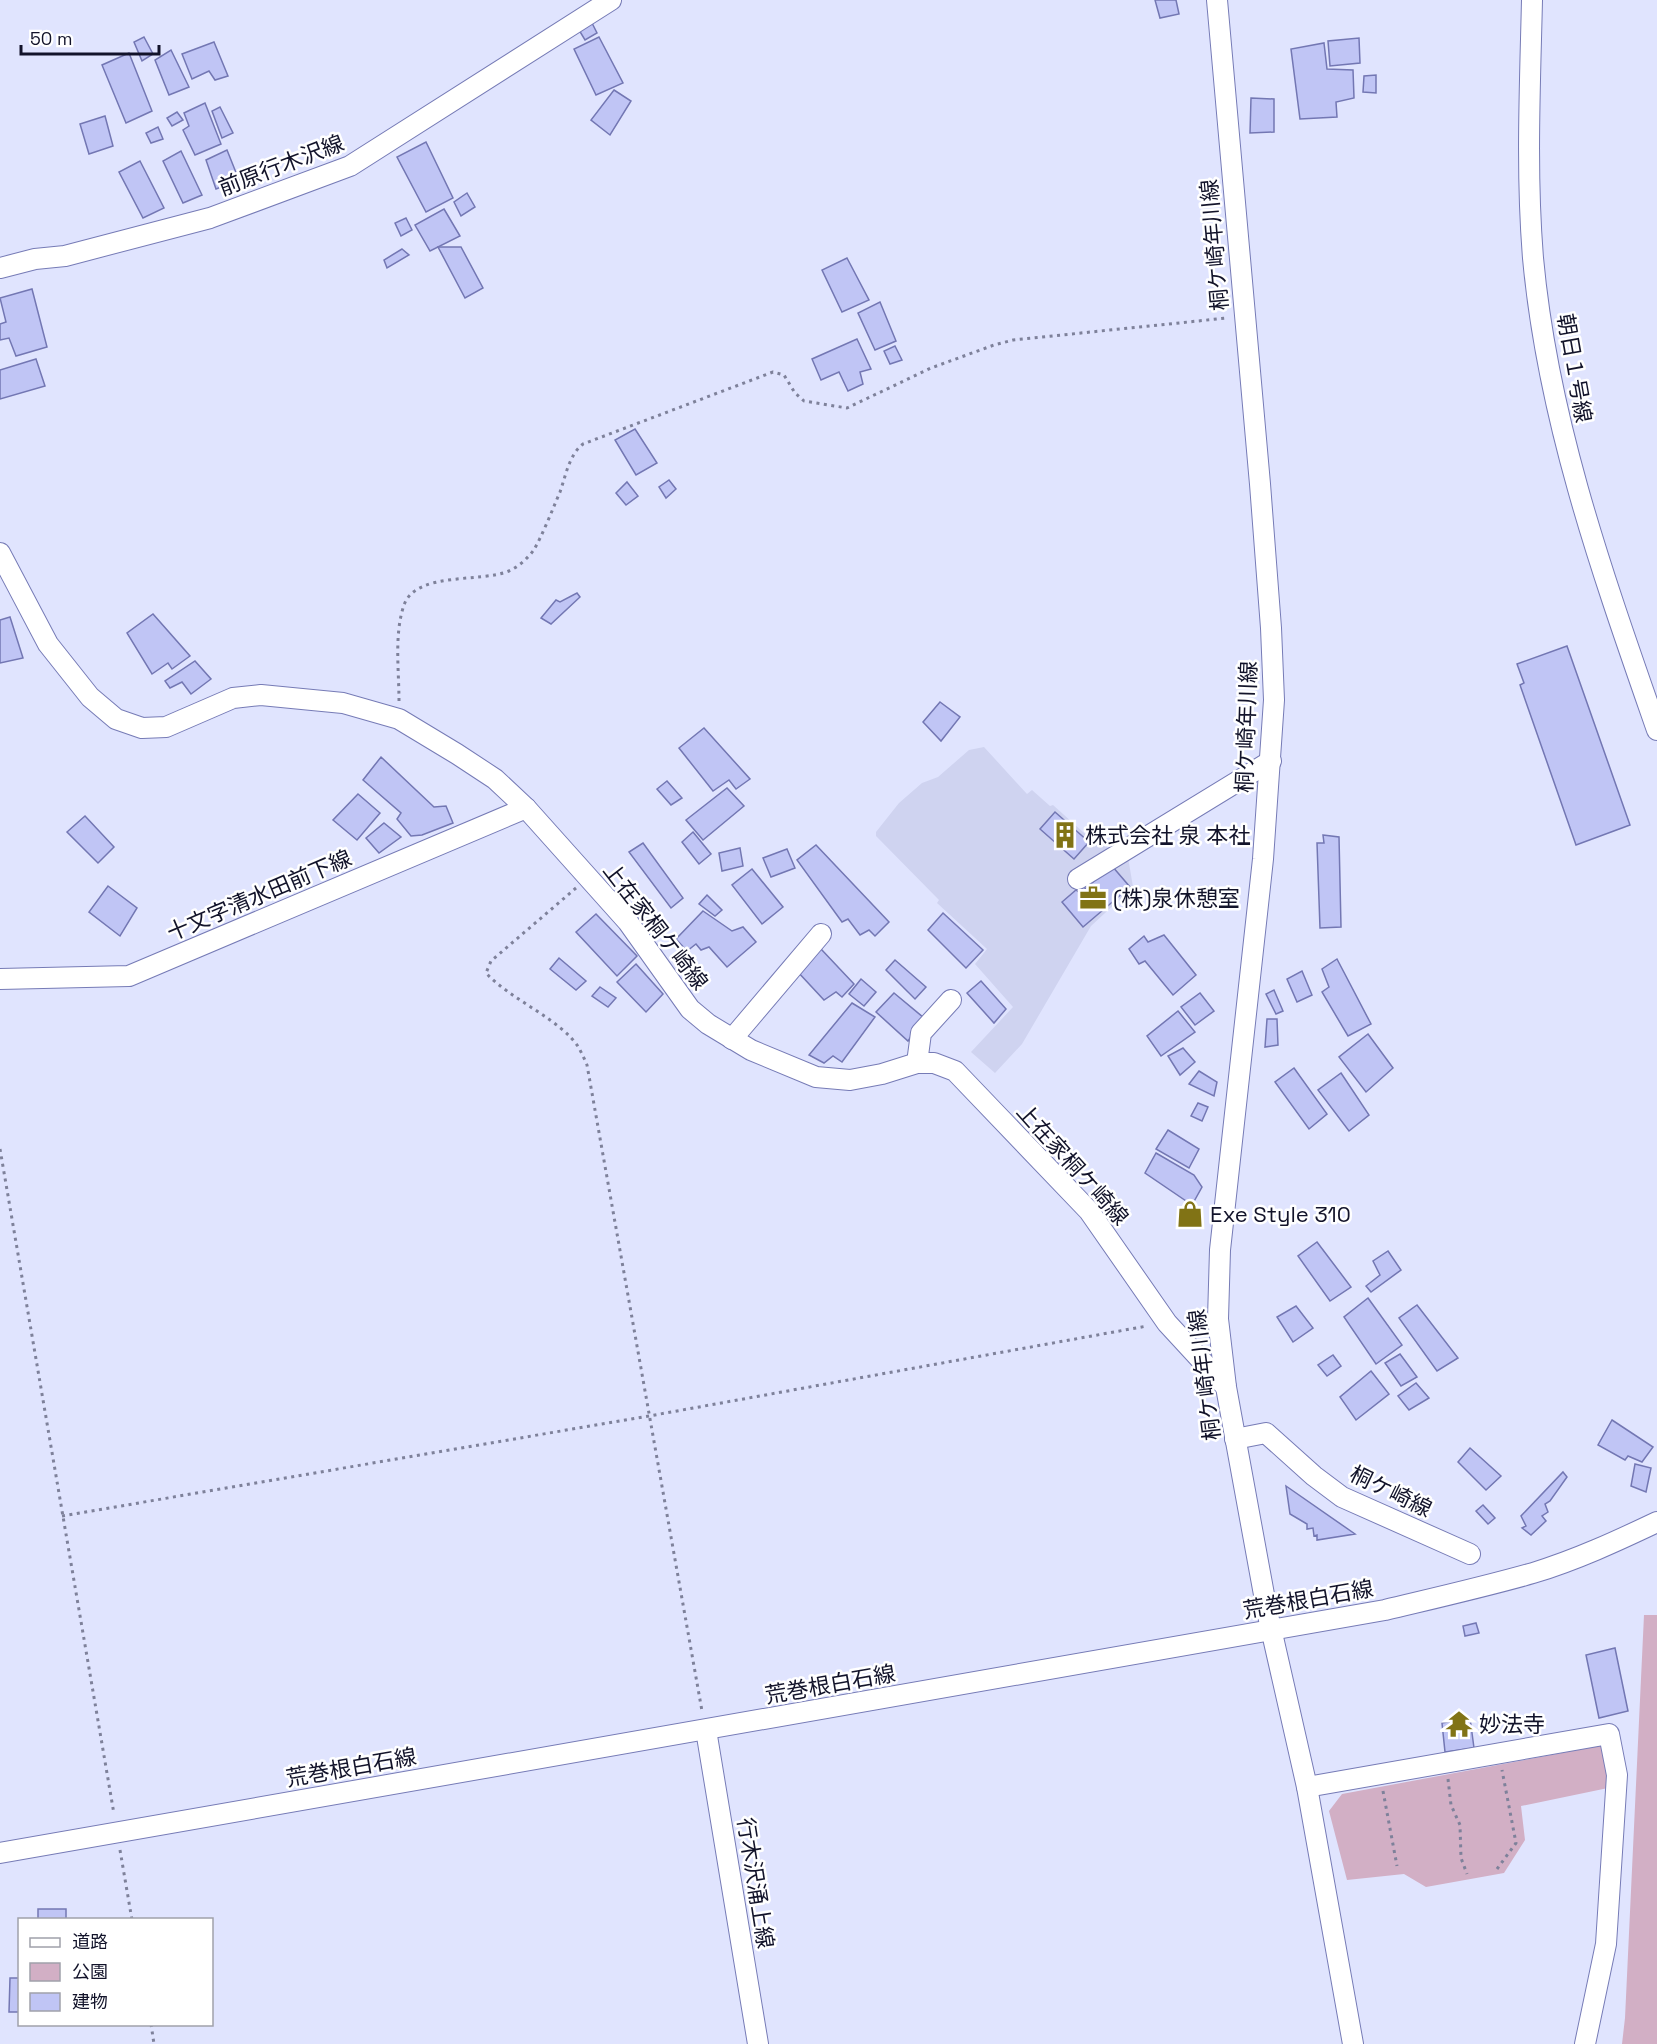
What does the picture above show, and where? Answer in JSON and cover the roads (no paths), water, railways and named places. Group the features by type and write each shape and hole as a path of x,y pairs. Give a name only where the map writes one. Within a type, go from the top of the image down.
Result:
{"street":[{"name":"前原行木沢線","path":"0,267 35,259 65,256 210,218 350,166 612,0"},
{"name":"桐ケ崎年川線","path":"1217,0 1271,628 1274,700 1262,871 1220,1250 1218,1319 1235,1439 1271,1630 1308,1787 1353,2044"},
{"name":"朝日１号線","path":"1532,0 1528,105 1529,188 1534,260 1547,351 1559,420 1599,566 1657,730"},
{"name":"上在家桐ケ崎線","path":"0,553 48,644 90,697 116,719 142,728 166,727 233,699 261,695 343,703 399,719 457,753 495,779 526,808 628,922 690,1009 708,1024 751,1050 816,1077 850,1080 882,1074 917,1063 934,1063 955,1071 1089,1211 1167,1323 1226,1387"},
{"path":"1078,879 1271,761"},
{"name":"十文字清水田前下線","path":"0,979 129,976 526,808"},
{"path":"732,1039 822,934"},
{"path":"917,1063 921,1033 951,1000"},
{"name":"桐ケ崎線","path":"1235,1439 1266,1433 1314,1476 1342,1497 1470,1554"},
{"name":"荒巻根白石線","path":"0,1853 1385,1610 1512,1579 1590,1552 1657,1522"},
{"name":"行木沢涌上線","path":"706,1730 758,2044"},
{"path":"1308,1787 1609,1734 1617,1775 1606,1944 1586,2044"}],"place":[{"name":"株式会社 泉 本社","path":"1065,835"},
{"name":"(株)泉休憩室","path":"1093,898"},
{"name":"Exe Style 310","path":"1190,1214"},
{"name":"妙法寺","path":"1459,1724"}]}
